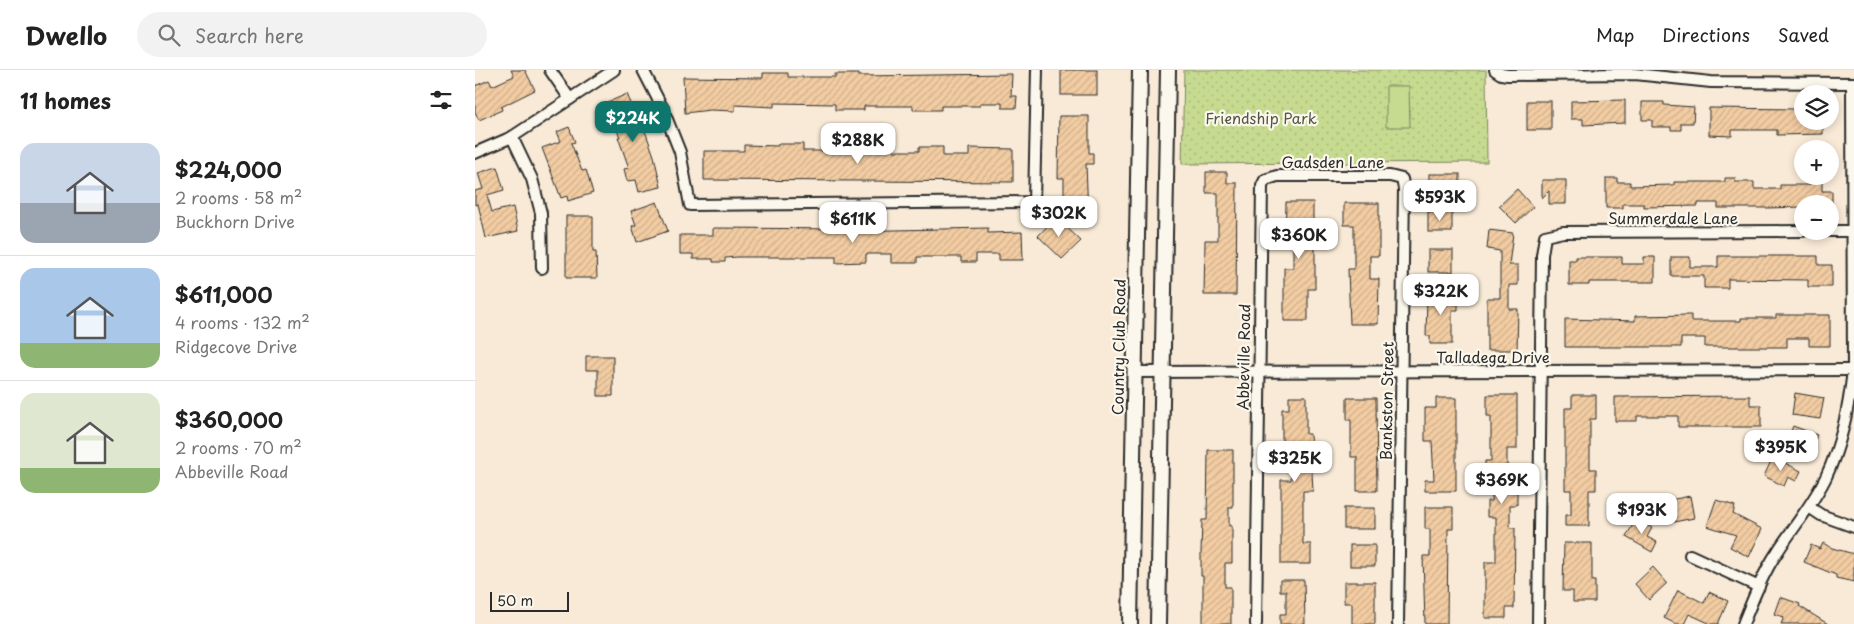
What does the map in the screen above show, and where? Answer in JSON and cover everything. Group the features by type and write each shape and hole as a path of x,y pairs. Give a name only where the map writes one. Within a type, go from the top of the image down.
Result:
{"main road":[{"name":"Country Club Road","path":"1130,624 1140,70"},
{"path":"1158,624 1168,70"}],"street":[{"path":"551,70 570,98"},
{"path":"475,154 511,137 614,70"},
{"path":"643,70 663,110 680,152 690,205 1034,202 1037,70"},
{"path":"1495,70 1508,75 1635,74 1711,82 1853,83 1853,370 1848,408 1840,442 1826,477 1809,507 1777,553 1759,587 1743,624"},
{"path":"511,137 532,179 541,214 542,268"},
{"name":"Gadsden Lane","path":"1265,180 1277,176 1390,176 1401,179"},
{"name":"Bankston Street","path":"1398,624 1404,189 1401,179"},
{"name":"Abbeville Road","path":"1256,624 1261,193 1265,180"},
{"name":"Summerdale Lane","path":"1542,371 1542,255 1545,236 1563,232 1794,231"},
{"path":"1839,231 1854,231"},
{"name":"Talladega Drive","path":"1134,372 1853,370"},
{"path":"1538,624 1542,371"},
{"path":"1809,507 1821,514 1854,526"},
{"path":"1690,555 1759,587"}],"green space":[{"name":"Friendship Park","path":"1184,70 1486,70 1487,162 1182,164"},
{"path":"1386,86 1409,86 1410,127 1386,127"}],"building":[{"path":"511,70 525,70 535,90 501,107 502,110 479,120 475,112 475,86 489,80 492,86 514,76"},
{"path":"1061,70 1097,70 1097,95 1061,95"},
{"path":"763,73 788,73 788,77 835,77 835,74 859,74 859,76 1012,74 1011,96 1017,96 1016,108 1002,108 1002,103 980,103 980,106 941,106 941,110 913,110 913,106 864,106 864,110 835,110 835,104 774,103 774,107 735,105 735,111 710,110 685,113 683,77 763,78"},
{"path":"627,94 642,129 644,128 654,156 661,187 639,192 636,180 627,181 624,169 629,168 618,137 620,137 611,117 602,120 597,107"},
{"path":"1625,100 1625,123 1583,125 1583,119 1571,119 1571,101"},
{"path":"1527,101 1551,101 1551,130 1527,130"},
{"path":"1642,102 1664,102 1664,105 1694,107 1693,123 1681,123 1681,130 1671,130 1671,127 1652,127 1652,120 1642,120"},
{"path":"1709,108 1794,109 1794,130 1823,130 1823,134 1777,135 1777,130 1732,130 1732,136 1709,135"},
{"path":"1059,116 1089,116 1089,153 1093,153 1093,164 1086,164 1088,215 1064,215 1064,178 1058,178"},
{"path":"569,127 575,142 571,143 582,171 586,170 593,193 568,201 567,196 561,198 542,148 561,141 557,132"},
{"path":"778,144 803,144 803,151 827,151 827,147 838,147 838,150 862,150 862,144 894,146 894,151 919,151 919,147 943,147 943,156 969,156 969,148 1013,149 1013,182 704,180 704,151 744,151 744,145 778,146"},
{"path":"497,167 504,190 487,195 492,212 513,207 518,231 486,238 478,204 475,205 475,191 483,189 478,173"},
{"path":"1206,172 1227,172 1227,183 1237,183 1236,295 1204,295 1205,240 1218,240 1218,193 1206,193"},
{"path":"1429,174 1460,174 1460,195 1429,195"},
{"path":"1606,178 1617,178 1617,182 1630,182 1630,186 1674,185 1674,182 1725,182 1725,178 1735,178 1735,182 1754,182 1754,189 1780,189 1780,185 1822,185 1822,191 1832,191 1832,195 1794,195 1794,207 1718,208 1718,203 1698,203 1698,206 1644,207 1644,204 1623,204 1623,208 1606,208"},
{"path":"1542,180 1566,180 1566,204 1549,204 1549,191 1542,198"},
{"path":"1517,189 1533,207 1516,223 1499,206"},
{"path":"657,202 668,231 637,242 632,226 636,225 631,211"},
{"path":"1286,202 1313,202 1315,289 1308,289 1308,321 1284,321 1284,268 1293,268 1293,245 1285,245"},
{"path":"1344,203 1379,203 1379,256 1370,256 1370,279 1379,279 1378,324 1350,324 1348,269 1354,269 1354,225 1344,225"},
{"path":"1428,212 1452,212 1452,232 1428,232"},
{"path":"566,216 593,216 593,252 596,252 597,278 566,278"},
{"path":"1056,217 1081,241 1062,259 1038,236"},
{"path":"713,228 848,229 848,231 988,228 988,233 1022,232 1023,260 999,260 999,254 976,254 976,262 961,262 961,257 917,257 917,263 891,263 891,254 866,254 866,262 836,263 836,257 737,257 725,258 725,262 713,262 713,259 693,259 693,254 680,254 680,235 713,235"},
{"path":"1489,230 1513,233 1509,265 1518,265 1518,285 1509,285 1509,309 1518,309 1517,350 1487,350 1487,298 1500,298 1500,251 1487,249"},
{"path":"1428,250 1453,250 1453,272 1428,272"},
{"path":"1718,256 1818,256 1818,265 1832,265 1832,287 1808,287 1808,280 1728,279 1728,288 1704,288 1704,276 1671,276 1671,257 1690,257 1690,267 1718,267"},
{"path":"1576,257 1622,257 1622,264 1644,264 1644,257 1655,257 1655,282 1589,282 1589,285 1569,285 1569,260 1576,260"},
{"path":"1437,288 1458,288 1458,310 1452,310 1452,344 1430,344 1430,336 1426,336 1427,298 1437,298"},
{"path":"1691,315 1691,321 1741,321 1741,318 1776,318 1776,315 1830,315 1830,346 1809,346 1809,338 1787,338 1787,347 1705,347 1705,338 1681,338 1681,347 1565,347 1565,319 1635,321 1635,316"},
{"path":"586,356 613,356 613,396 598,396 598,370 586,370"},
{"path":"1795,393 1824,398 1820,419 1792,415"},
{"path":"1487,395 1517,395 1517,449 1507,449 1507,471 1517,471 1517,505 1510,505 1510,528 1515,528 1514,608 1506,608 1506,618 1485,618 1485,562 1496,562 1496,517 1487,517 1487,501 1492,501 1492,482 1485,482 1485,461 1491,461 1491,416 1487,416"},
{"path":"1572,395 1596,395 1596,419 1590,419 1590,469 1596,469 1596,490 1589,490 1589,526 1565,526 1565,515 1571,515 1571,490 1565,490 1565,408 1572,408"},
{"path":"1289,396 1306,396 1306,434 1310,434 1313,491 1303,491 1303,544 1311,544 1311,564 1281,564 1281,480 1291,480 1291,455 1282,455 1282,409 1289,409"},
{"path":"1750,396 1750,405 1761,405 1761,427 1678,427 1678,416 1637,416 1637,421 1615,421 1615,397"},
{"path":"1347,398 1376,398 1377,491 1357,491 1357,457 1351,457 1351,420 1347,420"},
{"path":"1436,398 1456,398 1456,491 1425,491 1425,480 1434,480 1432,441 1425,441 1425,408 1436,408"},
{"path":"1793,426 1817,435 1809,455 1785,446"},
{"path":"1208,450 1233,450 1233,507 1229,507 1229,526 1232,526 1232,563 1225,563 1225,587 1231,587 1231,624 1203,624 1201,552 1202,520 1207,520"},
{"path":"1773,457 1801,471 1796,481 1788,477 1784,486 1764,476"},
{"path":"1690,496 1694,518 1674,522 1670,500"},
{"path":"1716,500 1735,506 1733,514 1762,529 1749,557 1730,547 1736,535 1707,526"},
{"path":"1425,507 1453,507 1453,529 1448,529 1447,624 1425,624 1423,556 1430,556 1430,529 1425,529"},
{"path":"1344,508 1375,508 1375,529 1344,529"},
{"path":"1636,519 1652,528 1647,537 1657,542 1652,552 1626,537"},
{"path":"1564,543 1592,543 1592,581 1595,581 1595,602 1573,602 1573,591 1563,591"},
{"path":"1823,543 1832,548 1854,554 1854,582 1836,578 1836,575 1804,562 1811,545 1820,549"},
{"path":"1350,545 1375,545 1375,566 1350,566"},
{"path":"1653,567 1667,583 1649,600 1635,584"},
{"path":"1280,580 1304,580 1305,624 1280,624 1280,614 1286,614 1286,591 1280,591"},
{"path":"1344,582 1375,582 1375,624 1352,624 1352,603 1344,603"},
{"path":"1678,590 1704,603 1709,592 1728,601 1718,624 1711,624 1689,614 1684,624 1676,624 1664,618"},
{"path":"1780,597 1800,604 1799,606 1828,624 1781,624 1784,617 1774,614"}]}
